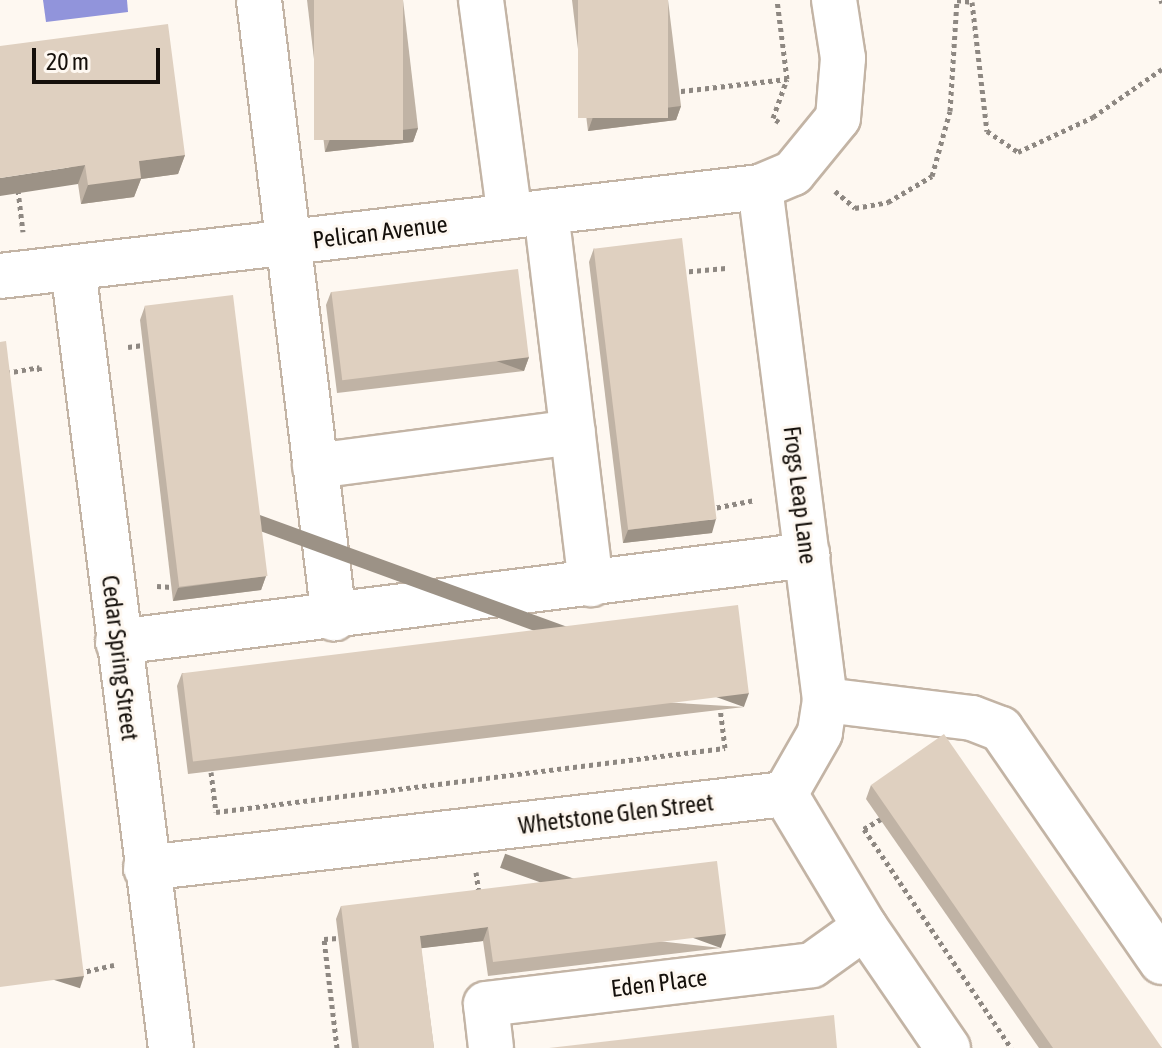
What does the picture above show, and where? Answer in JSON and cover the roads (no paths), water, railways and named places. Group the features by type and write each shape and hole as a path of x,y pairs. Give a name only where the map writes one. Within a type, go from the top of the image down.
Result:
{"street":[{"path":"259,0 334,618"},
{"path":"481,0 573,432 591,584"},
{"name":"Pelican Avenue","path":"14,274 760,187 793,173 838,118 843,58 834,0"},
{"name":"Frogs Leap Lane","path":"760,187 825,700 820,733 785,794"},
{"name":"Cedar Spring Street","path":"73,268 171,1048"},
{"path":"315,466 573,432"},
{"path":"118,642 334,618 808,555"},
{"path":"825,700 972,718 1001,729 1162,962"},
{"path":"785,794 865,927 948,1048"},
{"name":"Whetstone Glen Street","path":"146,868 785,794"},
{"name":"Eden Place","path":"491,1048 486,1004 812,965 865,927"}],"water":[{"path":"43,0 127,0 128,12 46,22"}]}
